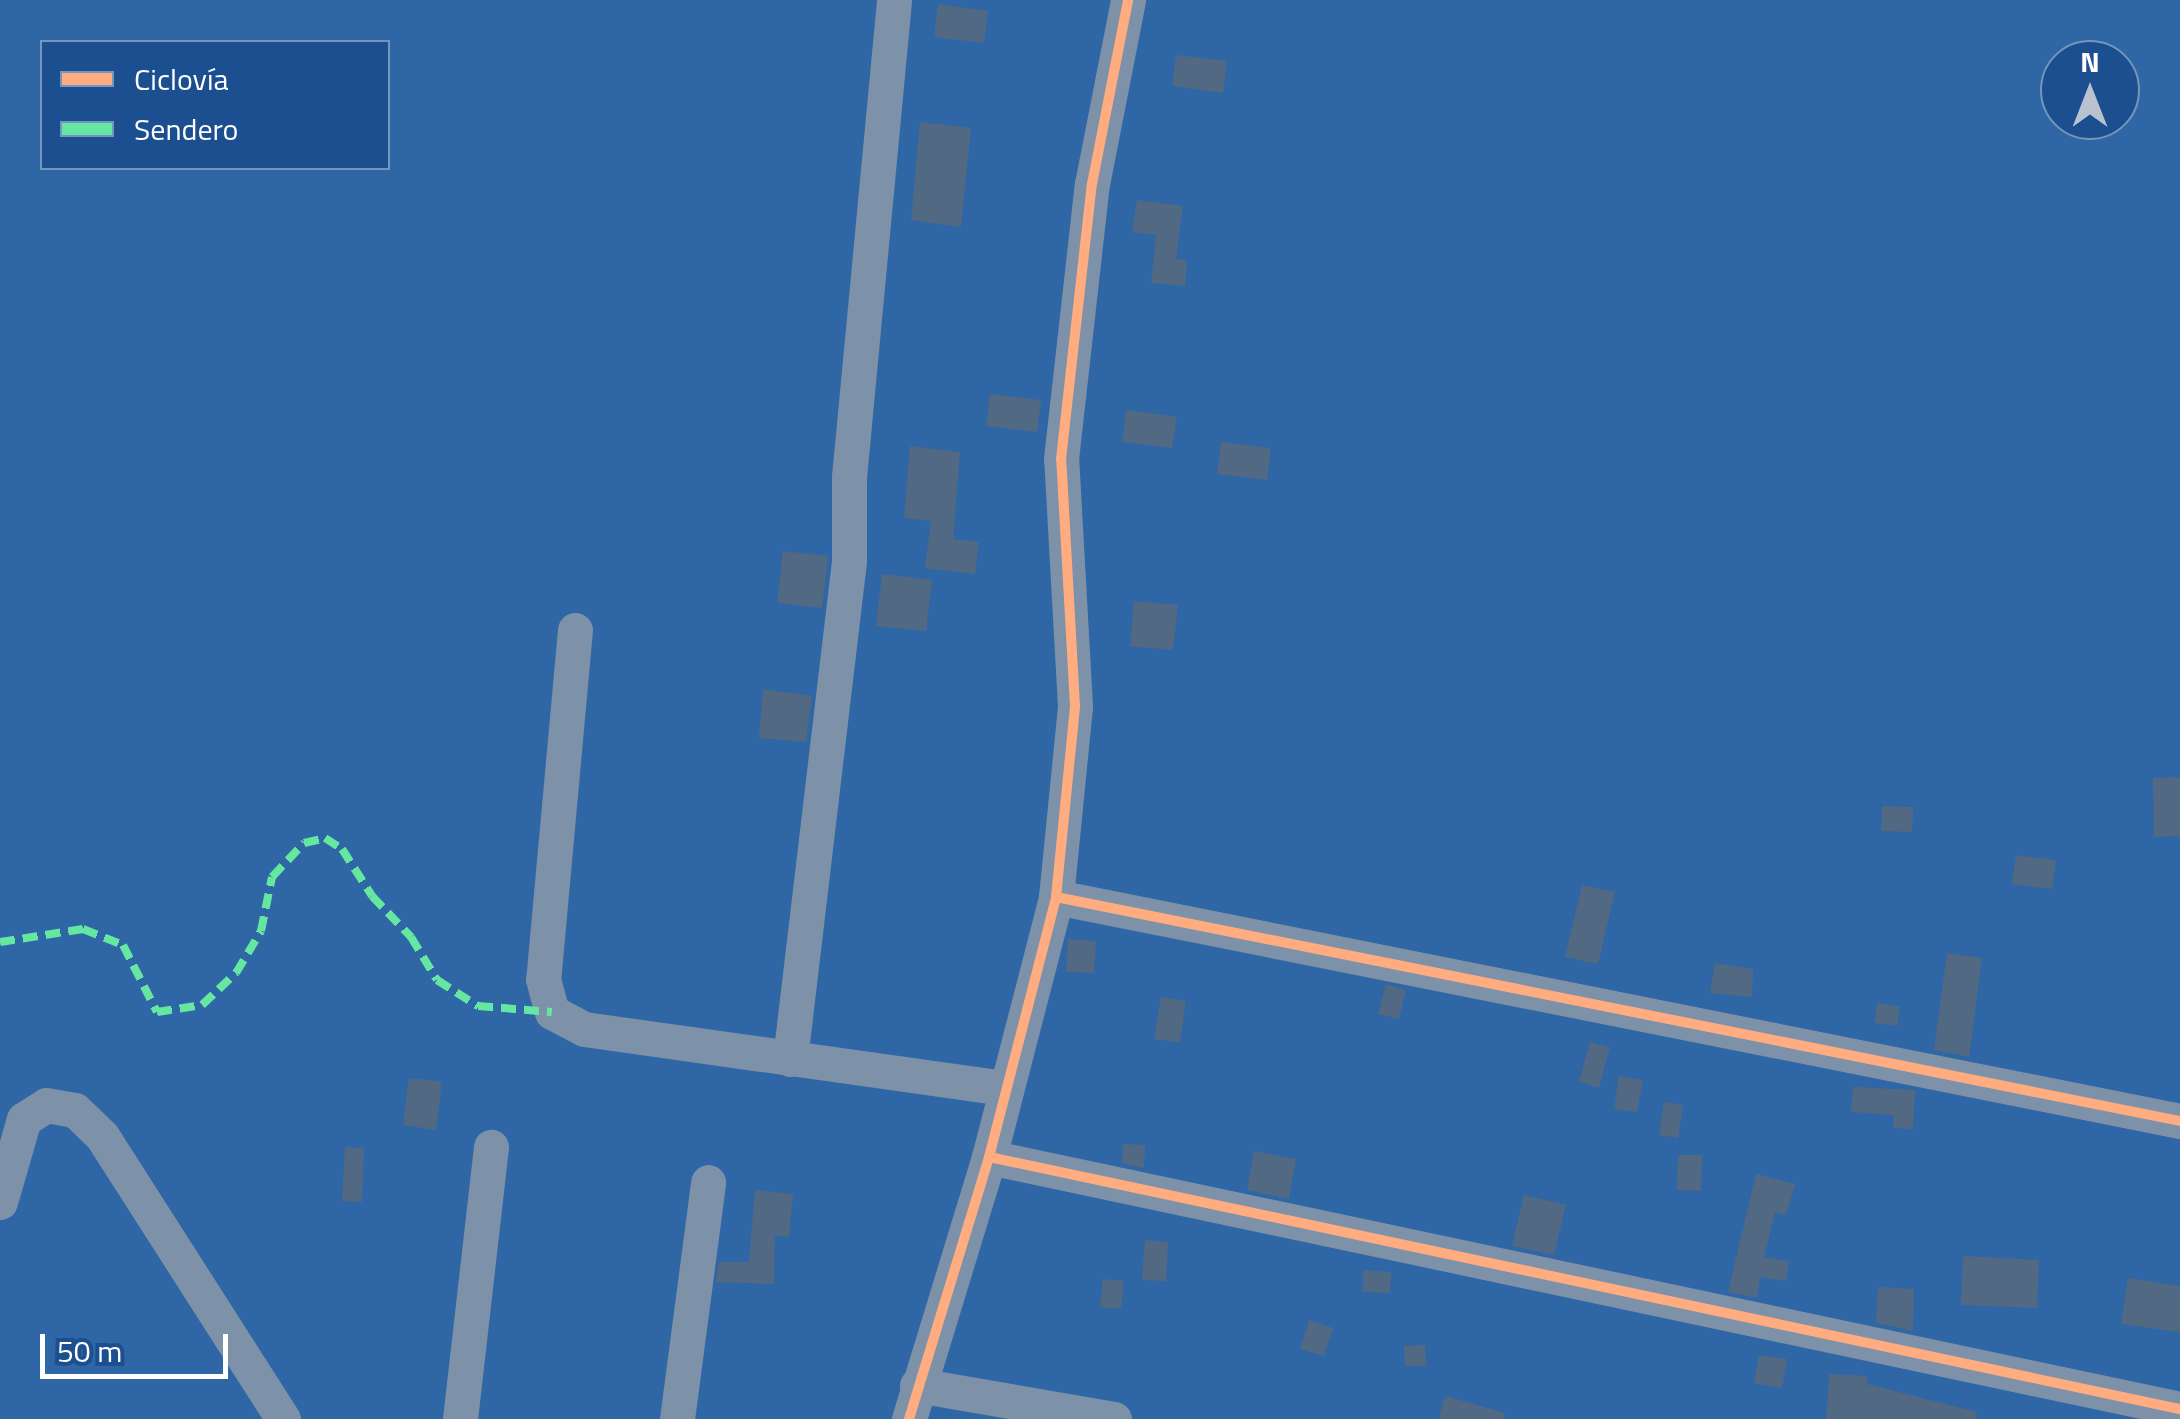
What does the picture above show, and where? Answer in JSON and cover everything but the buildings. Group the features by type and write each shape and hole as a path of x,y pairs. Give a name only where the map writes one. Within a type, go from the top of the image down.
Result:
{"street":[{"path":"790,1058 849,561 849,477 894,0"},
{"path":"909,1419 989,1157 1056,897 1075,706 1061,459 1092,184 1128,0"},
{"path":"575,630 543,979 552,1012 584,1029 1006,1088"},
{"path":"1056,897 2180,1120"},
{"path":"0,1202 24,1118 46,1105 75,1110 102,1136 283,1419"},
{"path":"460,1419 491,1147"},
{"path":"989,1157 2180,1409"},
{"path":"677,1419 708,1182"},
{"path":"917,1385 1101,1418"}],"shaded area":[{"path":"0,0 2180,0 2180,1419 0,1419"}],"marked path":[{"path":"0,942 83,929 123,945 157,1012 202,1005 236,973 261,931 272,877 304,843 325,838 342,849 372,896 411,937 437,980 478,1006 552,1012"}],"cycle path":[{"path":"909,1419 989,1157 1056,897 1075,706 1061,459 1092,184 1128,0"},
{"path":"1056,897 2180,1121"},
{"path":"989,1157 2180,1409"}]}
